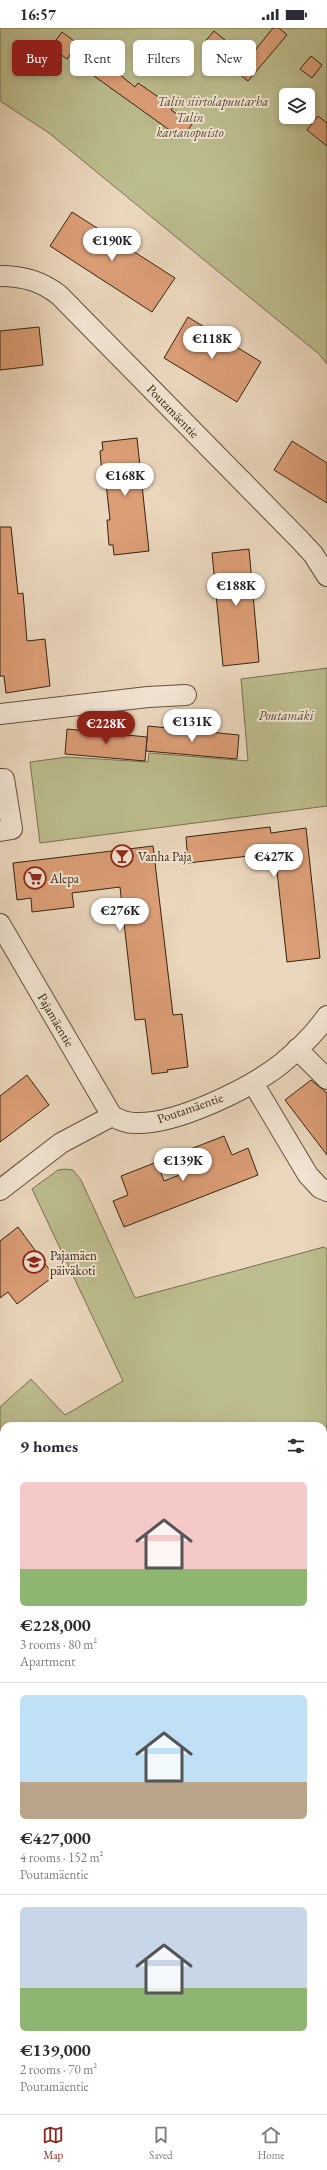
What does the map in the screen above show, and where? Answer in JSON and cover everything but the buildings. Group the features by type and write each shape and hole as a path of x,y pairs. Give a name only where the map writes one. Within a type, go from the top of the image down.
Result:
{"street":[{"name":"Poutamäentie","path":"0,276 13,276 39,282 59,295 300,540 313,554 327,576"},
{"path":"0,714 148,697 186,695"},
{"path":"0,779 4,780 12,828 0,831"},
{"name":"Pajamäentie","path":"0,924 112,1116"},
{"name":"Poutamäentie","path":"112,1116 127,1122 154,1121 180,1115 216,1101 253,1083 281,1064 308,1041 327,1016"},
{"path":"297,1049 327,1079"},
{"path":"253,1083 308,1175 320,1188 327,1191"},
{"path":"0,1190 61,1143 112,1116"}],"green space":[{"name":"Talin kartanopuisto","path":"0,28 327,28 327,364 319,354 49,133 0,101"},
{"name":"Poutamäki","path":"327,668 327,806 40,843 30,762 67,757 148,762 149,753 248,761 241,679"},
{"path":"58,1170 73,1170 81,1180 135,1298 324,1247 327,1249 327,1422 0,1422 0,1407 31,1379 65,1415 123,1381 32,1189"}],"place":[{"name":"Vanha Paja","path":"122,856"},
{"name":"Alepa","path":"35,878"},
{"name":"Pajamäen päiväkoti","path":"34,1262"}],"park label":[{"name":"Talin siirtolapuutarha","path":"213,101"}]}
